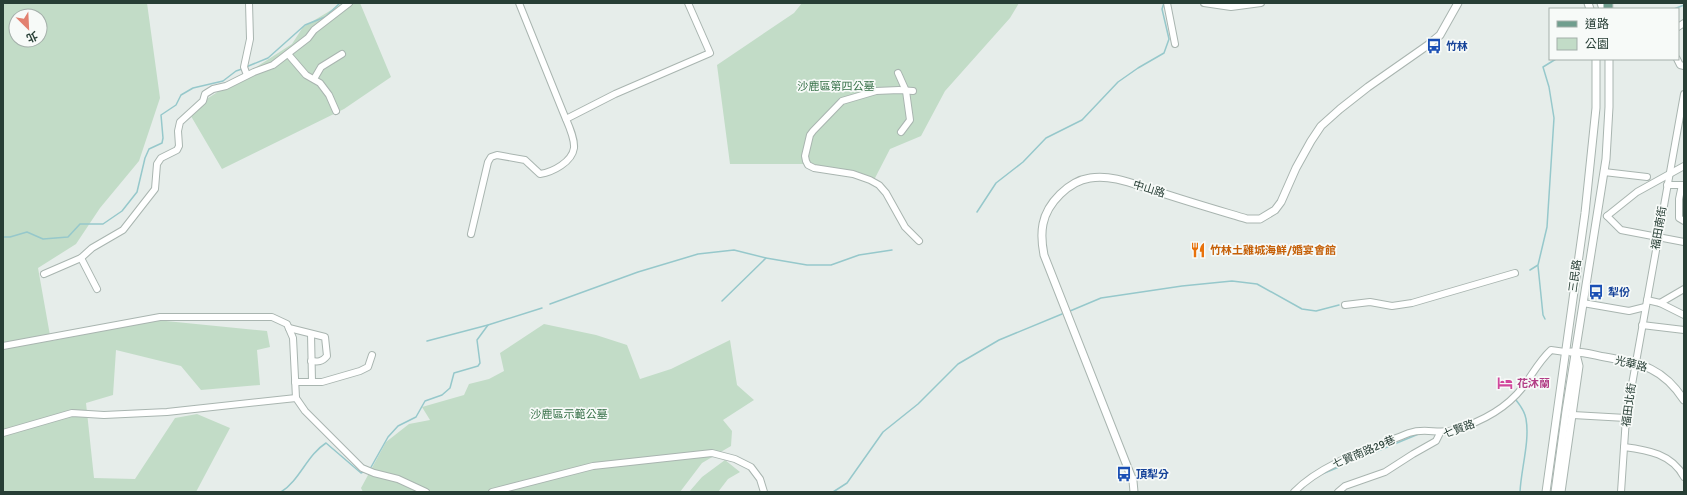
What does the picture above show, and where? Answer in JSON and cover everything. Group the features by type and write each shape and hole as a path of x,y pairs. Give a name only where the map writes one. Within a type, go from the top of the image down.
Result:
{"street":[{"path":"247,75 244,67 250,39 249,3"},
{"path":"44,274 81,258 92,248 123,230 155,189 156,164 161,158 177,150 179,146 178,131 180,122 203,101 205,94 213,89 226,86 247,75 273,65 308,38 314,30 349,3"},
{"path":"471,234 488,162 491,157 497,155 525,160 540,174 554,170 564,163 571,155 574,148 566,119 519,3"},
{"path":"566,119 615,94 710,53 688,3"},
{"path":"1167,3 1175,44"},
{"path":"1204,3 1232,7 1261,3"},
{"name":"中山路","path":"1134,492 1133,481 1044,255 1041,232 1047,210 1070,186 1091,177 1122,181 1247,219 1254,220 1266,216 1281,202 1296,168 1311,141 1322,126 1340,109 1428,45 1440,34 1458,3"},
{"path":"288,54 306,75 320,83 329,95 336,111"},
{"path":"314,79 321,67 342,54"},
{"name":"三民路","path":"1546,492 1585,213 1596,108 1596,60"},
{"name":"三民路","path":"1555,492 1606,158 1609,107 1609,60"},
{"path":"898,73 906,90 910,120 901,132"},
{"path":"1596,75 1609,74"},
{"path":"913,91 876,91 842,101 810,135 805,156 808,165 814,168 853,174 879,185 886,193 905,227 919,241"},
{"name":"福田南街","path":"1636,363 1669,174 1681,122 1684,94"},
{"path":"1607,216 1637,192 1684,166"},
{"path":"1604,172 1647,177"},
{"path":"1667,185 1683,185 1679,199 1679,218 1684,221"},
{"path":"1585,213 1607,216 1621,230 1684,242"},
{"path":"81,258 97,289"},
{"path":"1345,305 1370,302 1392,306 1412,303 1516,273"},
{"path":"1660,303 1684,289"},
{"path":"1647,300 1660,303 1684,315"},
{"path":"1583,303 1629,311 1645,307"},
{"path":"3,346 160,317 272,317 287,324 293,338 296,398 305,411 362,468 398,479 426,492"},
{"path":"1642,325 1684,330"},
{"path":"289,328 325,337 327,356 318,362 311,361"},
{"path":"311,334 312,381"},
{"name":"七賢路","path":"1338,492 1345,486 1385,472 1436,441 1440,433 1453,431 1493,415 1522,388 1544,356 1551,350 1565,352"},
{"name":"三民路","path":"1561,492 1579,366 1576,351"},
{"name":"光華路","path":"1565,352 1576,351 1636,363 1650,368 1664,376 1676,388 1684,400"},
{"path":"295,382 322,382 360,371 368,367 372,355"},
{"name":"福田北街","path":"1621,492 1626,418 1636,363"},
{"path":"3,433 72,413 104,415 167,412 296,398"},
{"path":"1573,414 1626,418"},
{"name":"七賢南路29巷","path":"1294,492 1303,482 1335,464 1409,433 1419,430 1440,433"},
{"path":"1624,447 1646,450 1665,456 1679,468 1684,477"},
{"path":"492,492 594,466 712,453 734,458 751,467 760,479 764,492"}],"green space":[{"path":"3,3 147,3 160,98 139,161 100,208 76,244 38,268 51,341 156,320 267,331 270,347 257,350 260,385 201,390 181,366 116,350 113,395 86,403 94,478 135,479 175,418 197,414 230,428 196,492 3,492"},
{"path":"343,3 360,3 391,77 344,109 222,169 188,111 292,44 303,27"},
{"name":"沙鹿區第四公墓","path":"802,3 1019,3 1010,18 945,91 921,136 890,149 874,180 804,164 730,164 717,65 794,13"},
{"name":"沙鹿區示範公墓","path":"544,324 596,335 627,345 640,379 671,369 730,340 737,385 754,400 723,420 732,431 731,446 702,463 680,492 363,492 361,488 386,442 409,424 430,420 422,407 464,395 469,384 489,379 504,371 500,353"},
{"path":"725,460 740,472 728,479 718,492 689,492 702,477"}],"waterway":[{"path":"246,67 268,58 305,25 325,17 340,3"},
{"path":"977,212 996,183 1023,162 1046,138 1082,120 1118,82 1164,53 1169,39 1162,9 1164,3"},
{"path":"1676,8 1684,5"},
{"path":"1530,270 1538,265 1547,227 1554,118 1549,87 1543,67 1554,60"},
{"path":"3,237 10,237 27,232 43,239 68,237 80,224 103,224 122,211 137,192 145,158 149,149 162,143 161,115 176,105 181,95 193,88 223,81 236,71 242,69"},
{"path":"550,304 638,272 698,254 734,250 766,258 807,265 831,265 859,255 892,250"},
{"path":"722,301 766,258"},
{"path":"1538,266 1543,315 1545,319"},
{"path":"1070,311 1101,298 1182,286 1232,281 1257,284 1302,309 1316,311 1339,305"},
{"path":"427,341 488,325 542,308"},
{"path":"833,492 847,483 883,432 918,404 958,364 999,340 1062,314"},
{"path":"370,469 388,437 398,426 416,417 425,401 442,395 450,388 454,373 478,366 480,363 477,340 488,325"},
{"path":"1516,400 1525,414 1527,428 1520,492"},
{"path":"1322,474 1421,433"},
{"path":"281,492 288,487 319,448 326,443 361,473 363,472"}],"place":[{"name":"竹林","path":"1434,46"},
{"name":"竹林土雞城海鮮/婚宴會館","path":"1198,250"},
{"name":"犁份","path":"1596,292"},
{"name":"花沐蘭","path":"1505,383"},
{"name":"頂犁分","path":"1124,474"}]}
